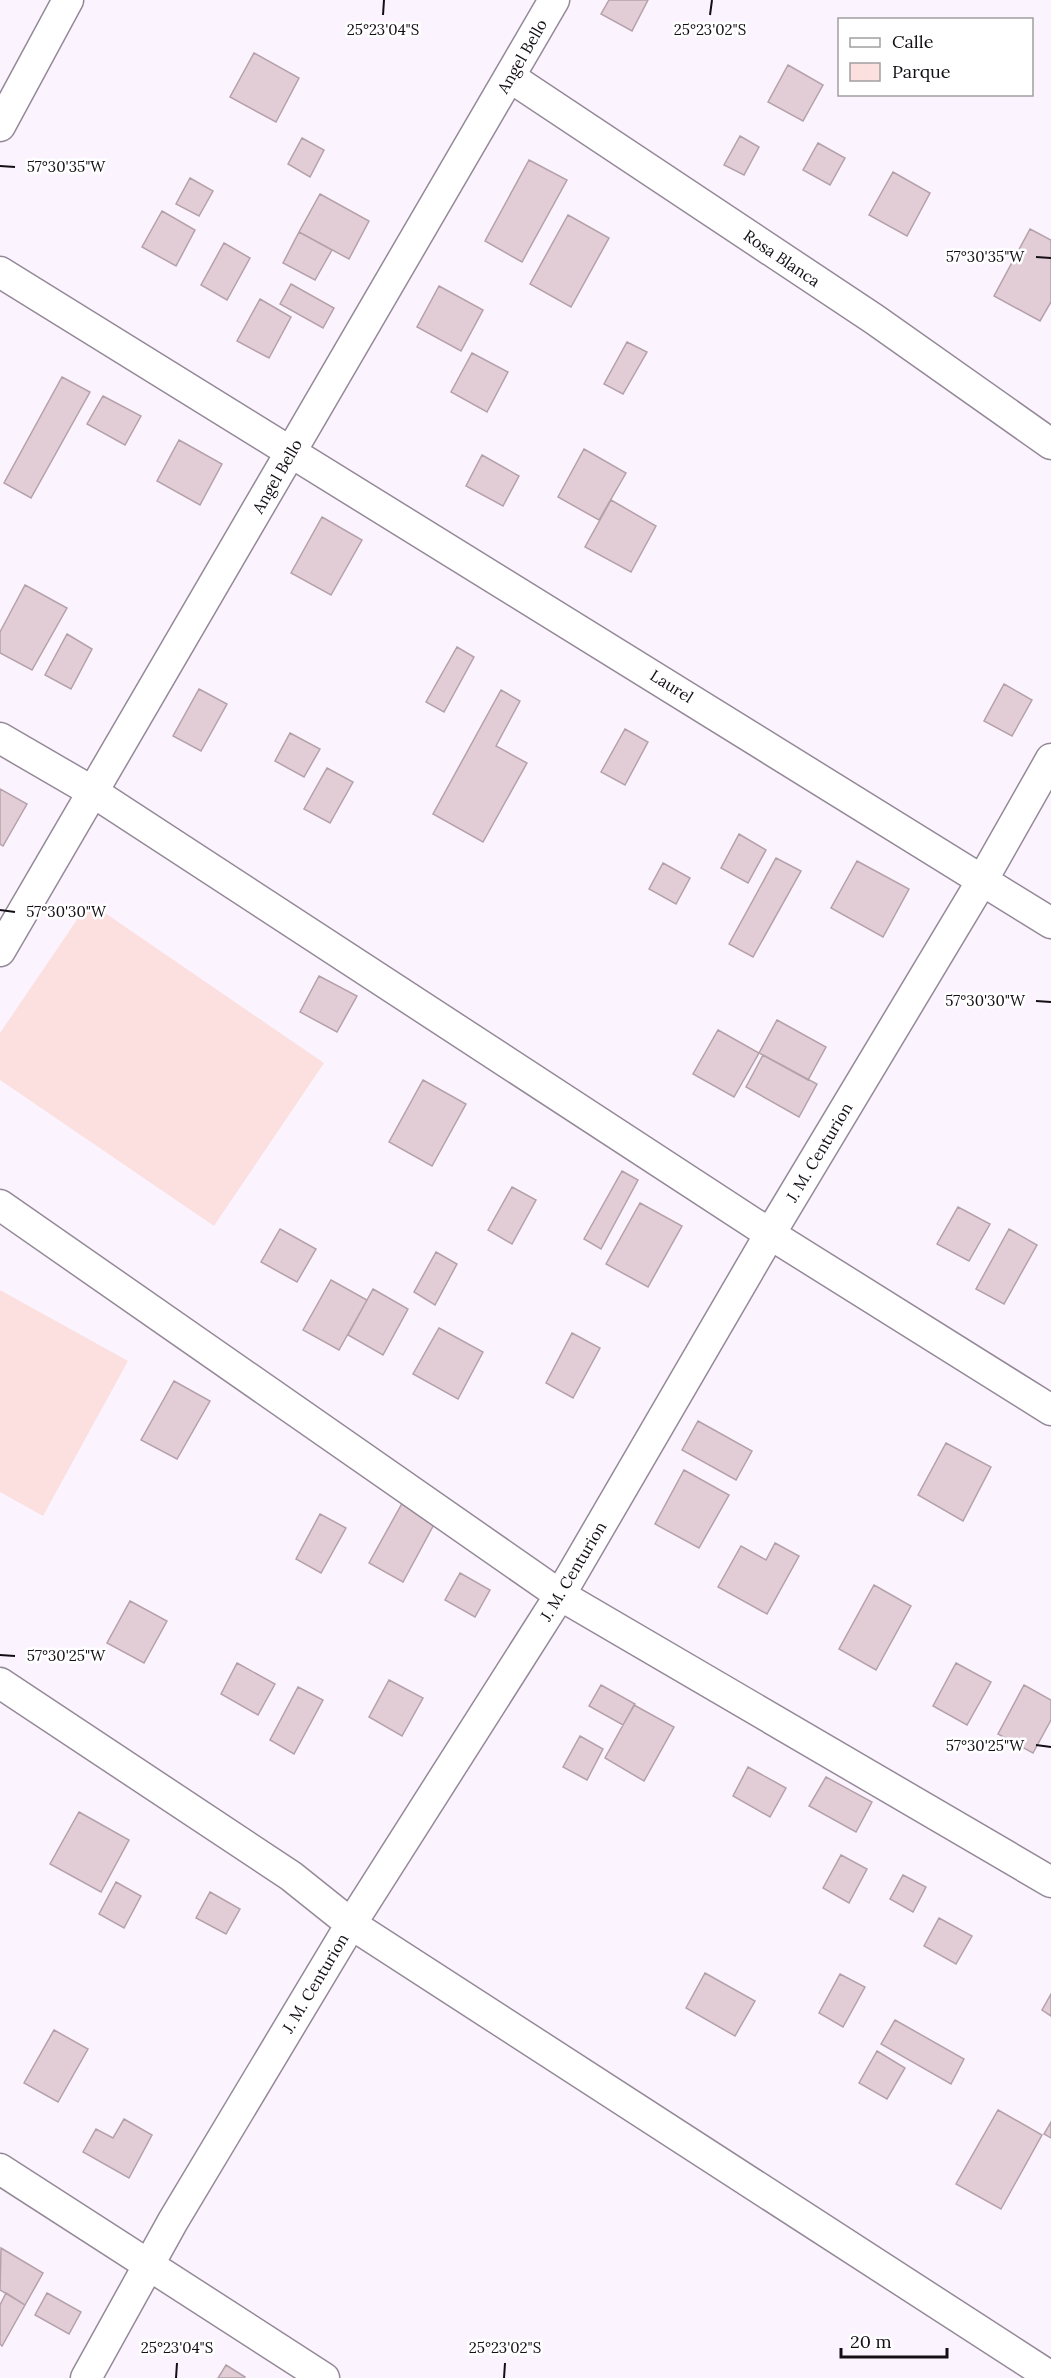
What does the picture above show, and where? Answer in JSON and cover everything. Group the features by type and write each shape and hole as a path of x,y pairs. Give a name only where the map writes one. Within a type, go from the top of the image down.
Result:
{"street":[{"path":"0,126 11,80 68,0"},
{"name":"Angel Bello","path":"0,951 554,0"},
{"name":"Rosa Blanca","path":"510,77 874,319 1051,444"},
{"name":"Laurel","path":"0,272 1051,923"},
{"path":"0,738 93,792 770,1234 1051,1410"},
{"name":"J. M. Centurion","path":"86,2378 149,2265 351,1924 560,1595 770,1234 983,879 1051,759"},
{"path":"0,1204 560,1595 1051,1882"},
{"path":"0,1683 291,1876 351,1924 1051,2377"},
{"path":"0,2169 324,2378"}],"green space":[{"path":"89,902 324,1063 214,1226 0,1080 0,1033"},
{"path":"0,1290 128,1361 43,1516 0,1492"}],"building":[{"path":"609,0 648,0 632,31 601,14"},
{"path":"254,53 299,78 276,122 230,97"},
{"path":"788,65 823,85 803,121 768,102"},
{"path":"740,136 759,147 744,175 724,165"},
{"path":"302,138 324,150 310,177 288,164"},
{"path":"818,143 845,158 830,185 803,170"},
{"path":"529,160 567,180 522,262 485,241"},
{"path":"893,172 930,193 907,236 869,215"},
{"path":"190,178 213,191 199,216 176,204"},
{"path":"320,194 369,221 349,259 299,232"},
{"path":"162,211 195,230 176,266 142,247"},
{"path":"568,215 609,238 571,307 530,284"},
{"path":"1030,229 1051,240 1051,302 1040,321 994,296"},
{"path":"299,232 332,250 315,280 283,263"},
{"path":"224,243 250,258 227,300 201,285"},
{"path":"291,284 334,308 323,328 280,304"},
{"path":"439,286 483,310 461,351 417,327"},
{"path":"260,299 291,317 269,358 237,341"},
{"path":"627,342 647,352 623,394 604,384"},
{"path":"472,353 508,372 487,412 451,392"},
{"path":"62,377 90,392 31,498 4,483"},
{"path":"103,396 141,416 125,445 87,424"},
{"path":"179,440 222,464 200,505 157,481"},
{"path":"584,449 626,473 599,520 558,497"},
{"path":"482,455 519,476 503,506 466,486"},
{"path":"611,500 656,526 631,572 585,547"},
{"path":"322,517 362,540 331,595 291,573"},
{"path":"25,585 67,608 32,670 0,653 0,632"},
{"path":"67,634 92,649 71,689 45,675"},
{"path":"457,647 474,657 444,712 426,702"},
{"path":"1004,684 1032,700 1012,736 984,721"},
{"path":"199,689 227,704 201,751 173,736"},
{"path":"501,690 520,701 496,746 527,763 483,842 433,814"},
{"path":"625,729 648,742 625,785 601,772"},
{"path":"290,733 320,749 304,777 275,761"},
{"path":"327,768 353,782 330,823 304,809"},
{"path":"0,789 27,804 3,846 0,844"},
{"path":"739,834 766,850 748,883 721,868"},
{"path":"776,858 801,871 753,957 729,944"},
{"path":"857,861 909,889 883,937 831,908"},
{"path":"663,863 690,878 676,904 649,889"},
{"path":"319,976 357,996 337,1032 300,1012"},
{"path":"777,1020 826,1047 808,1080 759,1053"},
{"path":"718,1030 759,1053 734,1097 693,1074"},
{"path":"763,1055 817,1084 799,1117 746,1087"},
{"path":"423,1080 466,1104 432,1166 389,1142"},
{"path":"622,1171 638,1180 601,1249 584,1239"},
{"path":"512,1187 536,1200 512,1244 488,1230"},
{"path":"640,1203 682,1226 648,1287 606,1264"},
{"path":"958,1207 990,1224 969,1261 937,1244"},
{"path":"280,1229 316,1249 297,1282 261,1262"},
{"path":"1009,1229 1037,1245 1004,1304 976,1289"},
{"path":"436,1252 457,1264 435,1305 414,1292"},
{"path":"331,1280 367,1300 339,1350 303,1330"},
{"path":"373,1289 408,1309 383,1355 348,1335"},
{"path":"439,1328 483,1352 458,1399 413,1374"},
{"path":"572,1333 600,1348 573,1398 546,1383"},
{"path":"174,1381 210,1401 177,1459 141,1440"},
{"path":"698,1421 752,1451 736,1480 682,1450"},
{"path":"946,1443 991,1467 963,1521 918,1495"},
{"path":"684,1470 729,1495 699,1548 655,1524"},
{"path":"405,1498 438,1517 403,1582 369,1563"},
{"path":"320,1514 346,1528 321,1573 296,1559"},
{"path":"775,1543 799,1556 767,1614 718,1587 741,1546 766,1560"},
{"path":"460,1573 490,1590 475,1617 445,1600"},
{"path":"874,1585 911,1606 876,1670 839,1649"},
{"path":"130,1601 167,1621 144,1663 107,1643"},
{"path":"237,1663 275,1684 258,1715 221,1694"},
{"path":"956,1663 991,1682 967,1725 933,1706"},
{"path":"389,1680 423,1698 402,1736 369,1717"},
{"path":"601,1685 635,1704 623,1725 589,1706"},
{"path":"1024,1685 1051,1700 1051,1720 1033,1753 998,1734"},
{"path":"298,1687 323,1700 294,1754 270,1740"},
{"path":"634,1705 674,1727 644,1781 605,1758"},
{"path":"580,1736 603,1749 587,1780 563,1767"},
{"path":"748,1767 786,1788 770,1817 733,1796"},
{"path":"826,1777 872,1802 856,1832 809,1806"},
{"path":"79,1812 129,1840 101,1892 50,1864"},
{"path":"841,1855 867,1869 849,1903 823,1888"},
{"path":"903,1875 926,1887 913,1912 890,1899"},
{"path":"116,1882 141,1896 124,1928 99,1914"},
{"path":"210,1892 240,1909 226,1934 196,1918"},
{"path":"939,1918 972,1936 956,1964 924,1946"},
{"path":"705,1973 755,2001 735,2036 686,2008"},
{"path":"840,1974 865,1987 843,2027 819,2013"},
{"path":"1051,1994 1051,2016 1042,2010"},
{"path":"895,2020 964,2059 951,2084 881,2044"},
{"path":"54,2030 88,2049 58,2102 24,2083"},
{"path":"877,2051 905,2068 887,2099 859,2083"},
{"path":"998,2110 1042,2135 1001,2209 956,2184"},
{"path":"124,2119 152,2135 129,2178 83,2152 96,2129 113,2138"},
{"path":"1051,2122 1051,2138 1044,2134"},
{"path":"1,2248 43,2273 25,2305 0,2290"},
{"path":"6,2293 25,2305 2,2346 0,2344 0,2305"},
{"path":"47,2293 81,2312 69,2334 35,2315"},
{"path":"226,2365 245,2377 218,2378"}]}
